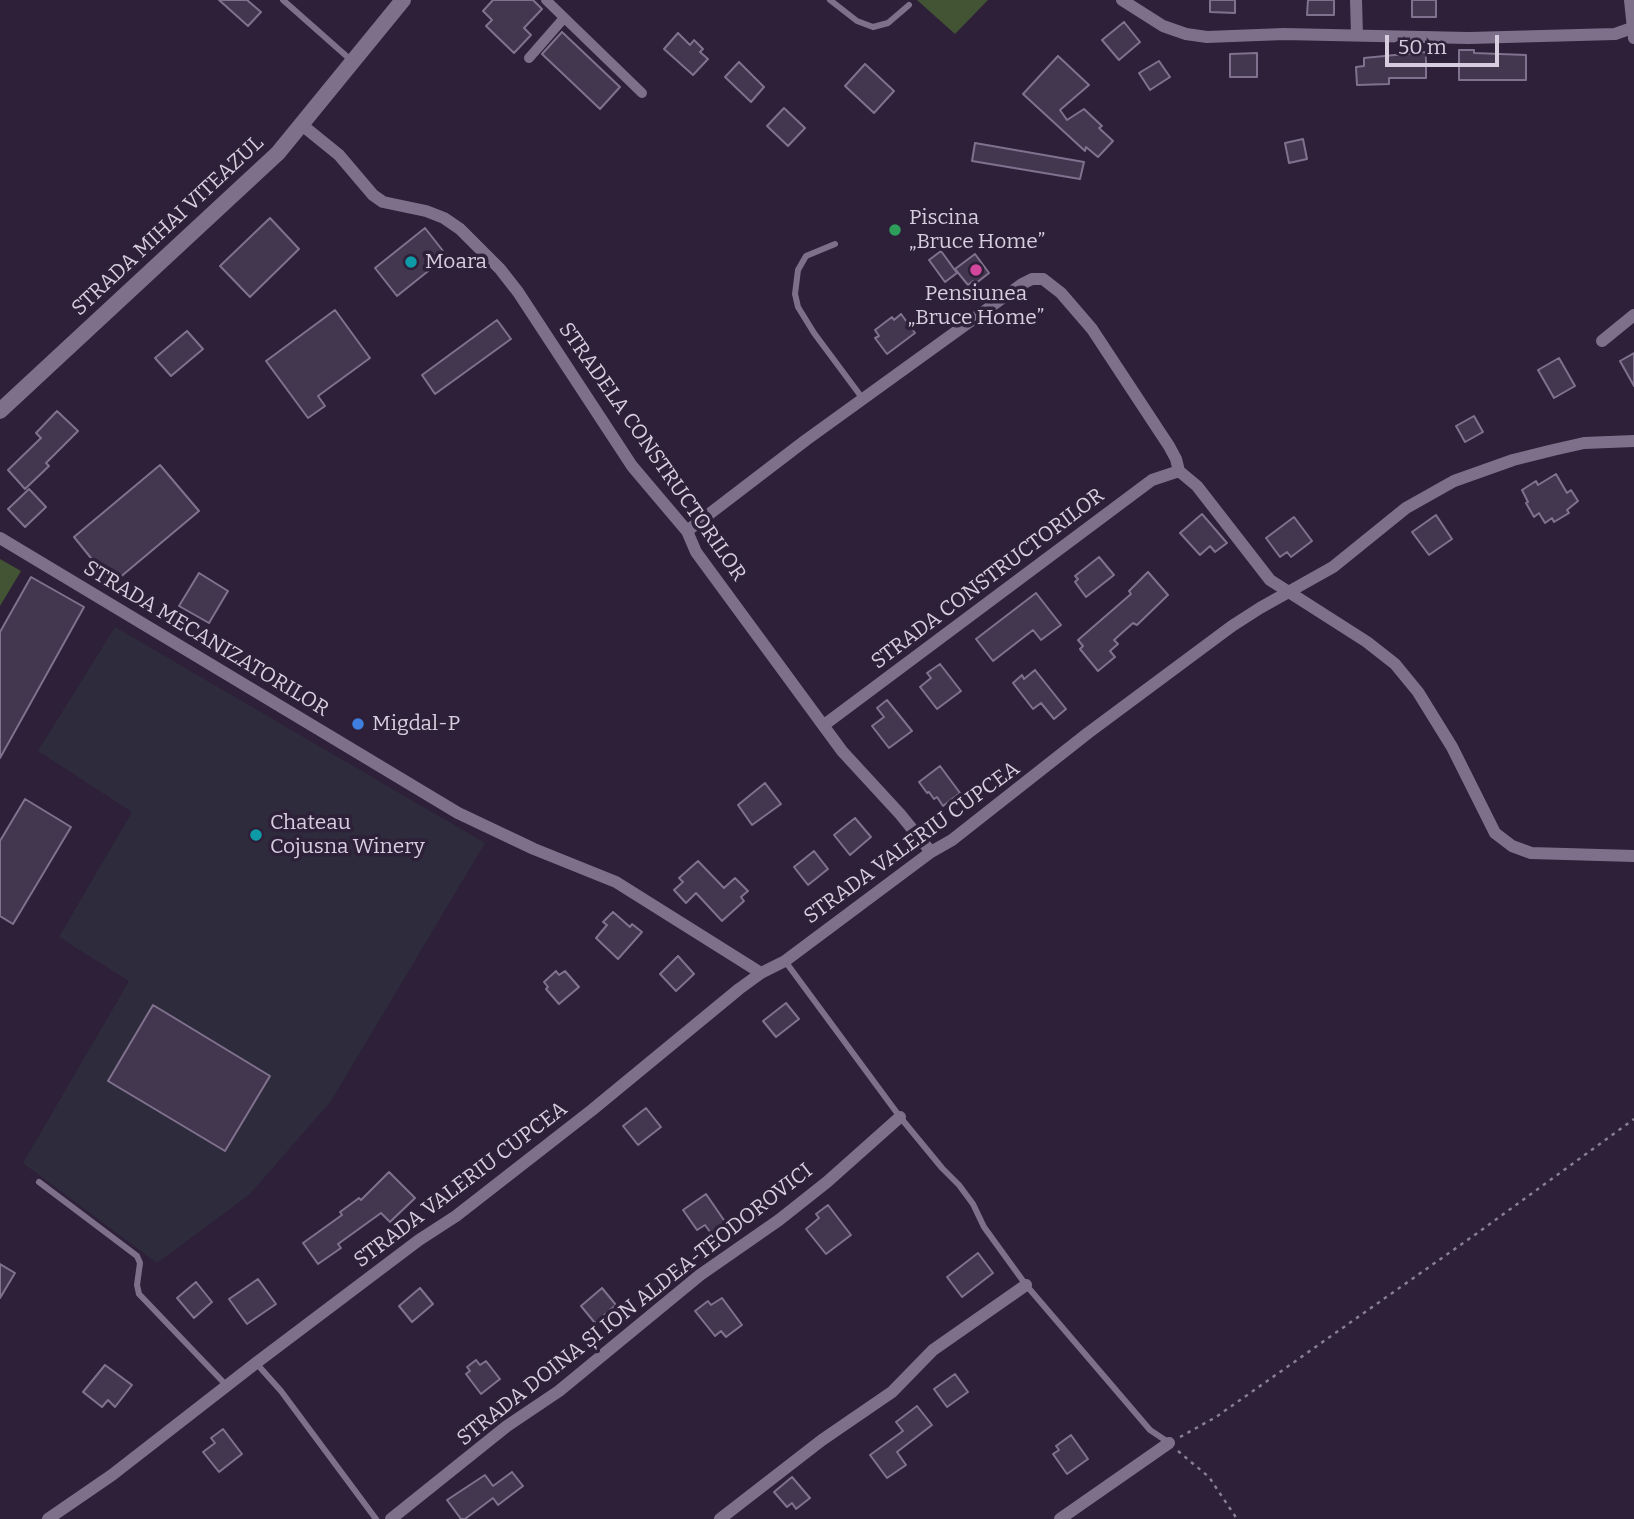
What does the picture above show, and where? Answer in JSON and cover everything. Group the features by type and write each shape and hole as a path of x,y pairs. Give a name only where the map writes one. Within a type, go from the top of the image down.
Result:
{"street":[{"name":"STRADA MIHAI VITEAZUL","path":"0,411 243,188 302,125 403,0"},
{"path":"546,0 642,93"},
{"path":"1122,0 1163,26 1186,34 1207,37 1284,34 1482,38 1633,33 1630,0"},
{"path":"1356,0 1356,35"},
{"path":"529,58 564,18"},
{"name":"STRADELA CONSTRUCTORILOR","path":"302,125 340,155 373,195 383,202 426,211 444,218 479,247 518,292 632,466 687,531 696,552 842,751 931,852"},
{"path":"687,531 1022,284 1032,279 1043,279 1052,284 1093,330 1169,446 1179,471 1197,486 1270,580 1330,616 1395,664 1418,692 1452,747 1495,833 1512,846 1531,853 1634,856"},
{"path":"1602,341 1634,315"},
{"name":"STRADA VALERIU CUPCEA","path":"48,1519 113,1475 419,1240 467,1208 761,973 785,961 931,852 952,840 1088,733 1232,626 1286,592 1333,567 1406,508 1454,481 1513,460 1584,443 1634,441"},
{"name":"STRADA CONSTRUCTORILOR","path":"824,725 1152,480 1179,471"},
{"name":"STRADA MECANIZATORILOR","path":"0,538 458,813 534,849 616,883 761,973"},
{"name":"STRADA DOINA ȘI ION ALDEA-TEODOROVICI","path":"391,1519 507,1426 559,1391 700,1275 779,1220 827,1182 900,1117"},
{"path":"720,1519 822,1440 891,1392 933,1350 1026,1285"},
{"path":"1060,1519 1169,1443"}],"lane":[{"path":"283,0 352,61"},
{"path":"830,0 857,21 873,27 888,23 909,5"},
{"path":"835,244 806,256 798,270 795,294 797,307 863,399"},
{"path":"785,961 900,1117 959,1185 973,1204 984,1227 1026,1285 1150,1430 1169,1443"},
{"path":"39,1182 137,1256 140,1263 137,1285 139,1294 227,1386"},
{"path":"256,1363 281,1391 376,1519"}],"path":[{"path":"1237,1519 1209,1477 1169,1443 1216,1417 1634,1119"}],"shaded area":[{"path":"115,627 485,843 331,1101 249,1195 157,1263 23,1163 129,981 59,937 132,812 38,751"}],"green space":[{"path":"917,0 988,0 955,34"},
{"path":"0,559 21,571 0,606"}],"building":[{"path":"219,0 247,0 261,12 248,26"},
{"path":"493,0 533,0 542,9 524,28 531,35 514,53 486,26 492,20 483,11"},
{"path":"1210,0 1235,0 1235,13 1210,12"},
{"path":"1308,0 1334,0 1334,15 1307,15"},
{"path":"1412,0 1436,0 1436,17 1412,17"},
{"path":"1124,22 1140,42 1119,60 1102,40"},
{"path":"562,32 620,87 600,109 542,54"},
{"path":"678,33 690,45 694,40 703,49 700,52 708,59 693,75 664,49"},
{"path":"1459,50 1526,55 1526,80 1459,80"},
{"path":"1426,52 1426,78 1389,78 1389,84 1357,85 1356,67 1364,66 1364,58"},
{"path":"1257,53 1257,77 1230,77 1230,54"},
{"path":"1058,56 1089,85 1060,110 1067,120 1084,109 1113,141 1098,157 1086,147 1085,151 1023,94"},
{"path":"1159,61 1170,77 1150,90 1139,73"},
{"path":"739,62 764,87 751,102 725,77"},
{"path":"865,64 894,91 874,113 845,86"},
{"path":"784,108 805,128 788,146 767,126"},
{"path":"1303,139 1307,159 1289,163 1285,143"},
{"path":"975,143 1084,162 1080,179 972,161"},
{"path":"270,218 299,249 250,297 220,266"},
{"name":"Moara","path":"425,228 447,256 397,296 375,268"},
{"path":"941,251 957,273 945,282 929,260"},
{"path":"975,254 989,273 975,284 973,281 968,285 955,269"},
{"path":"335,310 370,358 318,396 325,406 308,418 266,361"},
{"path":"901,314 915,333 887,354 875,338 879,336 875,330 892,317 894,320"},
{"path":"497,320 511,339 435,394 422,375"},
{"path":"187,331 203,349 171,376 155,358"},
{"path":"1634,353 1634,386 1620,361"},
{"path":"1559,358 1575,386 1554,398 1538,370"},
{"path":"57,411 78,431 46,463 49,466 25,489 8,470 41,438 36,433"},
{"path":"1474,416 1483,432 1465,442 1456,426"},
{"path":"160,465 199,511 112,584 74,537"},
{"path":"1556,474 1567,493 1571,490 1578,501 1567,510 1569,513 1554,522 1552,518 1545,523 1539,513 1534,517 1522,490 1536,481 1538,485"},
{"path":"29,489 46,507 25,527 8,509"},
{"path":"1202,514 1227,543 1215,552 1210,546 1200,555 1180,533"},
{"path":"1436,515 1452,539 1429,555 1412,532"},
{"path":"1294,517 1312,541 1291,557 1287,552 1280,557 1266,538"},
{"path":"1099,557 1114,575 1086,597 1075,582 1078,579 1075,576"},
{"path":"1148,572 1168,595 1137,625 1133,623 1114,640 1118,644 1110,651 1115,657 1098,671 1080,649 1083,646 1078,640 1131,594 1129,591"},
{"path":"199,573 228,591 209,623 179,606"},
{"path":"31,577 84,607 0,758 0,632"},
{"path":"1036,593 1061,625 1041,640 1033,630 993,661 976,639"},
{"path":"940,664 961,691 937,709 920,687 931,678 927,673"},
{"path":"1035,670 1066,709 1054,719 1041,703 1033,709 1013,683 1022,675 1024,679"},
{"path":"887,700 912,731 889,748 872,726 884,717 877,708"},
{"path":"940,766 960,793 943,806 937,797 934,799 927,793 919,782"},
{"path":"765,783 781,804 752,825 738,805"},
{"path":"25,799 71,827 13,924 0,916 0,841"},
{"path":"855,818 871,837 850,855 834,835"},
{"path":"814,851 828,869 808,885 794,867"},
{"path":"698,861 724,888 735,878 748,891 741,897 744,901 722,921 696,893 686,903 674,890 683,882 679,878"},
{"path":"613,912 630,927 632,924 642,932 618,959 596,938 607,925 603,922"},
{"path":"678,956 694,974 676,991 660,974"},
{"path":"556,971 559,975 565,971 579,987 559,1004 546,989 548,987 544,982"},
{"path":"786,1003 799,1019 776,1037 763,1021"},
{"path":"153,1005 270,1076 225,1151 108,1081"},
{"path":"646,1108 661,1127 638,1145 623,1126"},
{"path":"389,1172 415,1198 390,1222 381,1213 338,1244 341,1248 318,1264 303,1243 342,1215 340,1212 359,1198 361,1200"},
{"path":"706,1194 728,1226 713,1236 705,1225 697,1230 683,1210"},
{"path":"828,1205 851,1235 826,1254 806,1229 819,1218 816,1214"},
{"path":"978,1253 993,1273 962,1297 947,1277"},
{"path":"0,1264 15,1273 0,1298"},
{"path":"258,1279 276,1304 247,1324 229,1299"},
{"path":"196,1282 212,1302 194,1318 177,1298"},
{"path":"420,1288 433,1304 412,1322 399,1306"},
{"path":"602,1288 616,1305 595,1323 581,1306"},
{"path":"722,1298 742,1325 726,1337 721,1331 715,1336 695,1311 708,1301 711,1305"},
{"path":"476,1360 480,1365 486,1361 500,1379 481,1394 466,1374 470,1371 467,1367"},
{"path":"105,1365 132,1385 115,1407 108,1400 102,1407 83,1392"},
{"path":"955,1374 968,1392 947,1407 934,1389"},
{"path":"917,1406 932,1425 897,1452 906,1465 887,1478 870,1455 903,1431 896,1422"},
{"path":"223,1429 242,1454 219,1472 203,1452 215,1443 211,1438"},
{"path":"1071,1435 1088,1459 1067,1474 1053,1454 1059,1450 1056,1446"},
{"path":"512,1472 523,1486 498,1505 493,1498 465,1519 461,1519 447,1500 485,1475 493,1486"},
{"path":"792,1477 810,1498 796,1509 792,1503 787,1507 774,1492"}],"place":[{"name":"Piscina „Bruce Home”","path":"895,230"},
{"name":"Moara","path":"411,262"},
{"name":"Pensiunea „Bruce Home”","path":"976,270"},
{"name":"Migdal-P","path":"358,724"},
{"name":"Chateau Cojusna Winery","path":"256,835"}]}
